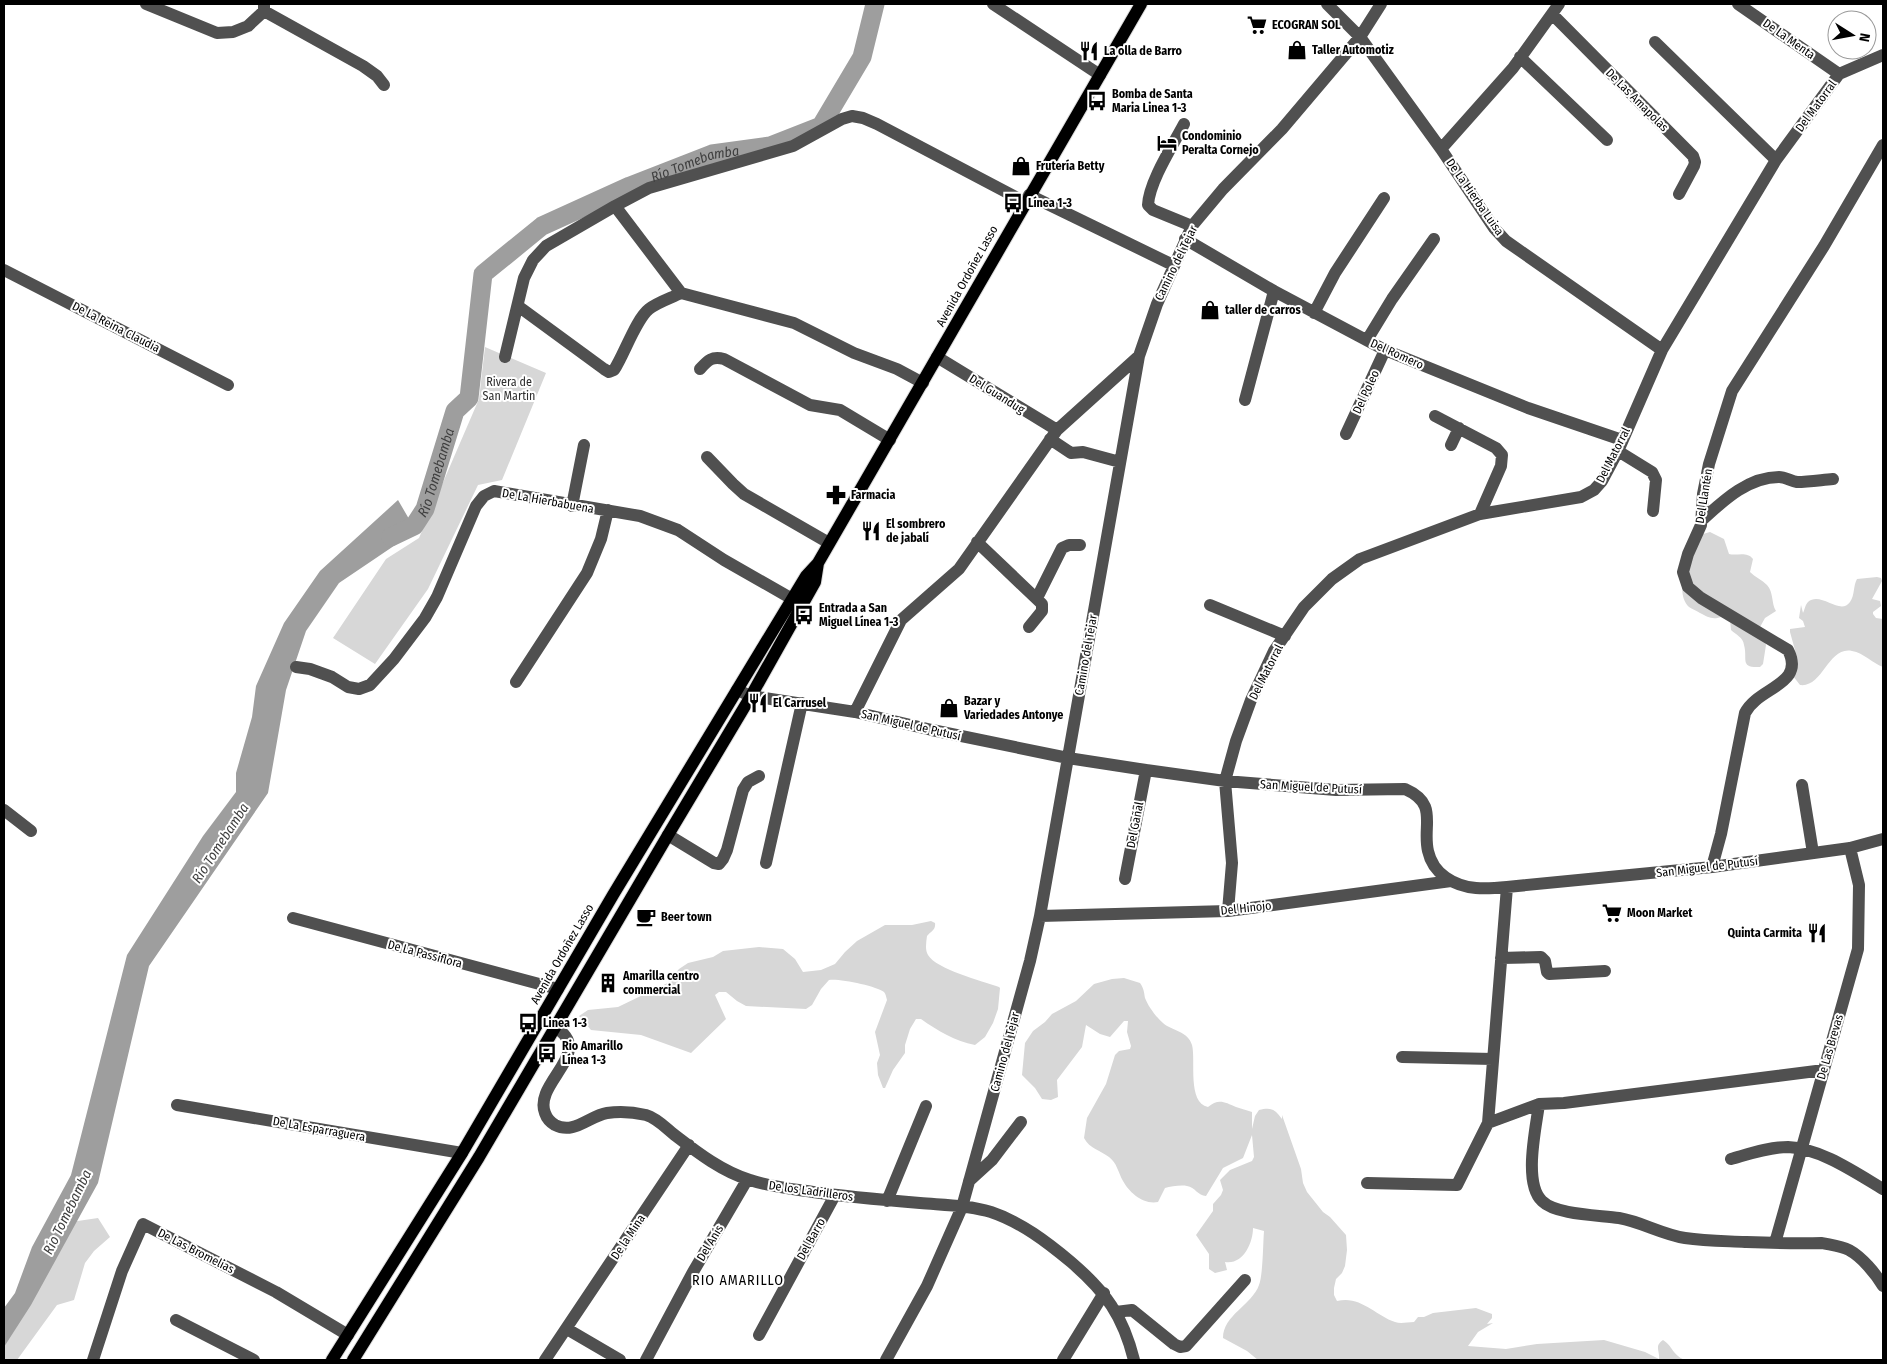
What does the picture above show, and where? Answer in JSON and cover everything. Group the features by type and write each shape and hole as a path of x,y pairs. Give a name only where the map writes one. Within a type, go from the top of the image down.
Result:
{"main road":[{"name":"Avenida Ordoñez Lasso","path":"353,1360 479,1157 751,696 797,602 806,576 818,563 1141,4"},
{"name":"Avenida Ordoñez Lasso","path":"332,1360 462,1153 613,895 737,690 797,602"}],"street":[{"path":"146,4 217,33 233,32 248,26 264,8 363,66 377,76 384,85"},
{"path":"993,4 1100,75"},
{"name":"De La Hierba Luisa","path":"1326,4 1360,37 1441,149 1494,228 1506,241 1662,350"},
{"name":"Camino del Tejar","path":"886,1360 927,1286 962,1207 1030,961 1040,916 1139,356 1157,304 1192,226 1223,189 1282,129 1360,37 1381,4"},
{"name":"De La Menta","path":"1738,4 1839,74"},
{"path":"1441,149 1513,68 1555,9"},
{"name":"De Las Amapolas","path":"1555,9 1693,156 1694,166 1679,194"},
{"path":"1655,42 1776,160"},
{"name":"Del Matorral","path":"1225,781 1236,741 1251,700 1274,651 1304,607 1332,579 1360,559 1480,514 1581,496 1594,490 1602,482 1662,350 1776,160 1839,74 1883,55"},
{"path":"1520,57 1607,140"},
{"path":"505,357 526,272 541,250 649,188 792,146 842,119 852,116 877,124 1027,199 1173,265"},
{"path":"1184,124 1148,196 1148,205 1153,210 1192,226"},
{"name":"Del Llantén","path":"1712,867 1721,834 1746,713 1753,702 1786,679 1793,668 1788,650 1721,611 1688,587 1684,572 1688,554 1702,520 1709,464 1732,391 1881,153"},
{"path":"1314,313 1335,273 1384,198"},
{"path":"615,206 682,293 794,323 854,353 897,369 923,383"},
{"name":"Del Romero","path":"1185,239 1274,292 1386,350 1620,446 1652,472 1656,480 1653,511"},
{"path":"1367,340 1392,299 1434,239"},
{"name":"De La Reina Claudia","path":"4,270 228,385"},
{"path":"1245,400 1274,292"},
{"path":"518,306 609,372 614,370 621,360 642,316 650,309 682,293"},
{"name":"Del Poleo","path":"1346,434 1386,350"},
{"path":"855,712 901,620 959,569 1054,435 1139,356"},
{"path":"700,369 709,359 717,357 724,359 810,406 840,410 890,440"},
{"name":"Del Guandug","path":"937,357 1054,435 1071,453 1083,452 1120,462"},
{"path":"1435,416 1496,448 1502,455 1502,466 1480,514"},
{"path":"1451,445 1459,428"},
{"path":"572,506 584,445"},
{"path":"707,457 744,494 829,542"},
{"path":"1702,520 1727,498 1743,487 1758,481 1777,477 1798,482 1832,479"},
{"name":"De La Hierbabuena","path":"296,667 310,669 332,677 348,687 359,689 370,685 394,659 425,618 437,597 476,506 484,496 494,491 572,506 640,516 678,530 724,560 797,602"},
{"path":"516,682 587,573 601,539 608,510"},
{"path":"977,542 1037,598 1043,607 1030,627"},
{"path":"1037,598 1062,548 1069,545 1080,546"},
{"path":"1210,606 1285,636"},
{"name":"San Miguel de Putusí","path":"737,690 751,696 855,712 1068,758 1146,770 1225,781 1336,790 1394,788 1409,791 1421,799 1426,808 1428,819 1427,850 1439,874 1450,881 1475,888 1507,887 1712,867 1850,848 1883,839"},
{"path":"766,864 802,703"},
{"name":"Del Gañal","path":"1125,879 1146,770"},
{"path":"668,835 714,863 719,864 727,850 743,790 748,782 759,776"},
{"path":"1225,781 1232,863 1228,911"},
{"path":"1802,785 1813,853"},
{"path":"4,810 31,831"},
{"name":"De Las Brevas","path":"1775,1243 1858,949 1859,885 1850,848"},
{"name":"Del Hinojo","path":"1040,916 1228,911 1450,881"},
{"path":"1367,1183 1457,1185 1488,1123 1507,887"},
{"name":"De La Passiflora","path":"293,918 558,990"},
{"path":"1501,958 1540,957 1545,961 1549,974 1604,971"},
{"name":"De los Ladrilleros","path":"555,1027 567,1037 570,1046 545,1095 544,1110 548,1120 556,1125 566,1128 577,1126 605,1113 628,1112 649,1116 717,1165 747,1180 769,1186 835,1195 962,1207 990,1212 1020,1225 1050,1245 1104,1293 1126,1333 1134,1360"},
{"path":"1402,1057 1493,1059"},
{"path":"1488,1123 1539,1104 1574,1102 1824,1070"},
{"path":"1539,1104 1532,1169 1534,1188 1541,1200 1553,1207 1621,1218 1637,1222 1662,1233 1686,1238 1775,1243 1822,1243 1836,1246 1850,1250 1883,1286"},
{"name":"De La Esparraguera","path":"177,1105 462,1153"},
{"path":"887,1201 926,1106"},
{"path":"969,1181 992,1160 1021,1122"},
{"name":"De la Mina","path":"545,1360 689,1146"},
{"path":"1731,1159 1769,1149 1787,1147 1802,1149 1831,1160 1883,1189"},
{"name":"Del Anís","path":"646,1360 693,1272 747,1180"},
{"name":"Del Barro","path":"759,1335 835,1195"},
{"name":"De Las Bromelias","path":"93,1360 122,1271 144,1224 276,1292 348,1335"},
{"path":"1116,1312 1132,1310 1174,1344 1180,1347 1186,1346 1245,1280"},
{"path":"1063,1360 1104,1293"},
{"path":"176,1320 254,1360"},
{"path":"567,1329 606,1357 620,1360"}],"green space":[{"name":"Rivera de San Martin","path":"485,347 546,373 502,480 478,485 428,589 375,664 333,638 386,559 419,538 479,399"},
{"path":"1710,532 1724,539 1729,554 1745,554 1751,557 1753,559 1750,572 1767,585 1771,591 1776,611 1765,618 1760,627 1766,645 1763,664 1760,667 1753,667 1747,664 1743,642 1731,630 1730,620 1721,617 1708,617 1689,607 1684,599 1682,591 1686,570 1703,534"},
{"path":"1881,578 1882,581 1872,599 1880,601 1881,606 1873,614 1876,618 1883,619 1883,667 1856,652 1844,651 1831,660 1814,680 1808,684 1800,685 1793,676 1798,661 1790,629 1805,627 1803,621 1799,618 1801,605 1803,613 1807,603 1813,599 1846,606 1852,599 1857,579"},
{"path":"931,921 935,925 934,929 927,936 926,949 928,955 949,970 999,987 998,1009 985,1037 975,1045 954,1038 921,1019 916,1019 910,1029 905,1045 905,1053 893,1070 885,1088 883,1088 878,1075 877,1063 880,1055 875,1032 887,1000 886,996 884,992 874,987 857,983 829,980 821,989 812,1005 806,1009 746,1006 726,992 719,992 715,995 726,1019 691,1053 641,1035 591,1030 579,1016 588,1010 618,1007 680,977 674,975 688,963 713,957 723,951 759,947 783,949 795,959 803,972 821,970 835,964 857,941 885,925 912,925"},
{"path":"1124,978 1140,983 1146,1001 1158,1018 1190,1040 1193,1052 1195,1090 1201,1104 1208,1107 1215,1102 1222,1102 1252,1112 1252,1129 1255,1116 1259,1110 1272,1110 1282,1119 1282,1115 1307,1192 1323,1212 1346,1235 1345,1266 1342,1273 1336,1279 1334,1288 1334,1295 1337,1301 1345,1300 1360,1303 1388,1319 1400,1323 1414,1322 1418,1317 1424,1317 1433,1313 1476,1308 1492,1314 1492,1318 1487,1324 1493,1323 1478,1332 1468,1346 1506,1349 1537,1344 1604,1340 1645,1352 1659,1359 1658,1347 1663,1340 1677,1356 1685,1360 1258,1360 1247,1351 1223,1338 1224,1330 1228,1323 1259,1285 1264,1231 1253,1228 1249,1246 1242,1257 1231,1262 1225,1262 1227,1270 1215,1273 1209,1269 1209,1254 1196,1235 1213,1211 1213,1204 1221,1195 1223,1190 1220,1180 1230,1170 1252,1161 1254,1157 1252,1135 1243,1158 1223,1168 1206,1196 1201,1195 1190,1187 1176,1186 1165,1188 1158,1202 1147,1202 1137,1197 1129,1189 1112,1159 1092,1147 1084,1138 1087,1118 1106,1084 1115,1055 1119,1051 1130,1049 1131,1046 1127,1032 1128,1021 1124,1021 1110,1037 1100,1034 1086,1025 1082,1047 1057,1080 1058,1097 1051,1100 1042,1099 1035,1088 1022,1075 1025,1043 1033,1031 1052,1014 1076,1001 1094,984"},
{"path":"98,1218 110,1237 94,1251 85,1263 74,1300 57,1305 17,1360 4,1360 4,1333 71,1222"}],"water":[{"path":"398,500 416,531 339,583 306,631 286,690 268,793 149,966 98,1183 31,1305 4,1347 4,1308 15,1293 32,1247 71,1175 127,955 203,836 236,792 236,773 252,717 256,686 284,623 320,571"}],"waterway":[{"name":"Río Tomebamba","path":"391,537 414,526 425,509 455,411 469,398 483,274 542,226 630,186 712,154 770,146 821,126 862,57 875,4"}],"place":[{"name":"ECOGRAN SOL","path":"1257,25"},
{"name":"Taller Automotiz","path":"1297,50"},
{"name":"La olla de Barro","path":"1089,51"},
{"name":"Bomba de Santa Maria Linea 1-3","path":"1097,101"},
{"name":"Condominio Peralta Cornejo","path":"1167,143"},
{"name":"Frutería Betty","path":"1021,166"},
{"name":"Línea 1-3","path":"1013,203"},
{"name":"taller de carros","path":"1210,310"},
{"name":"Farmacia","path":"836,495"},
{"name":"El sombrero de jabalí","path":"871,531"},
{"name":"Entrada a San Miguel Línea 1-3","path":"804,615"},
{"name":"El Carrusel","path":"758,703"},
{"name":"Bazar y Variedades Antonye","path":"949,708"},
{"name":"Moon Market","path":"1612,913"},
{"name":"Beer town","path":"646,917"},
{"name":"Quinta Carmita","path":"1817,933"},
{"name":"Amarilla centro commercial","path":"608,983"},
{"name":"Linea 1-3","path":"528,1023"},
{"name":"Rio Amarillo Línea 1-3","path":"547,1053"}],"district":[{"name":"RIO AMARILLO","path":"738,1280"}]}
